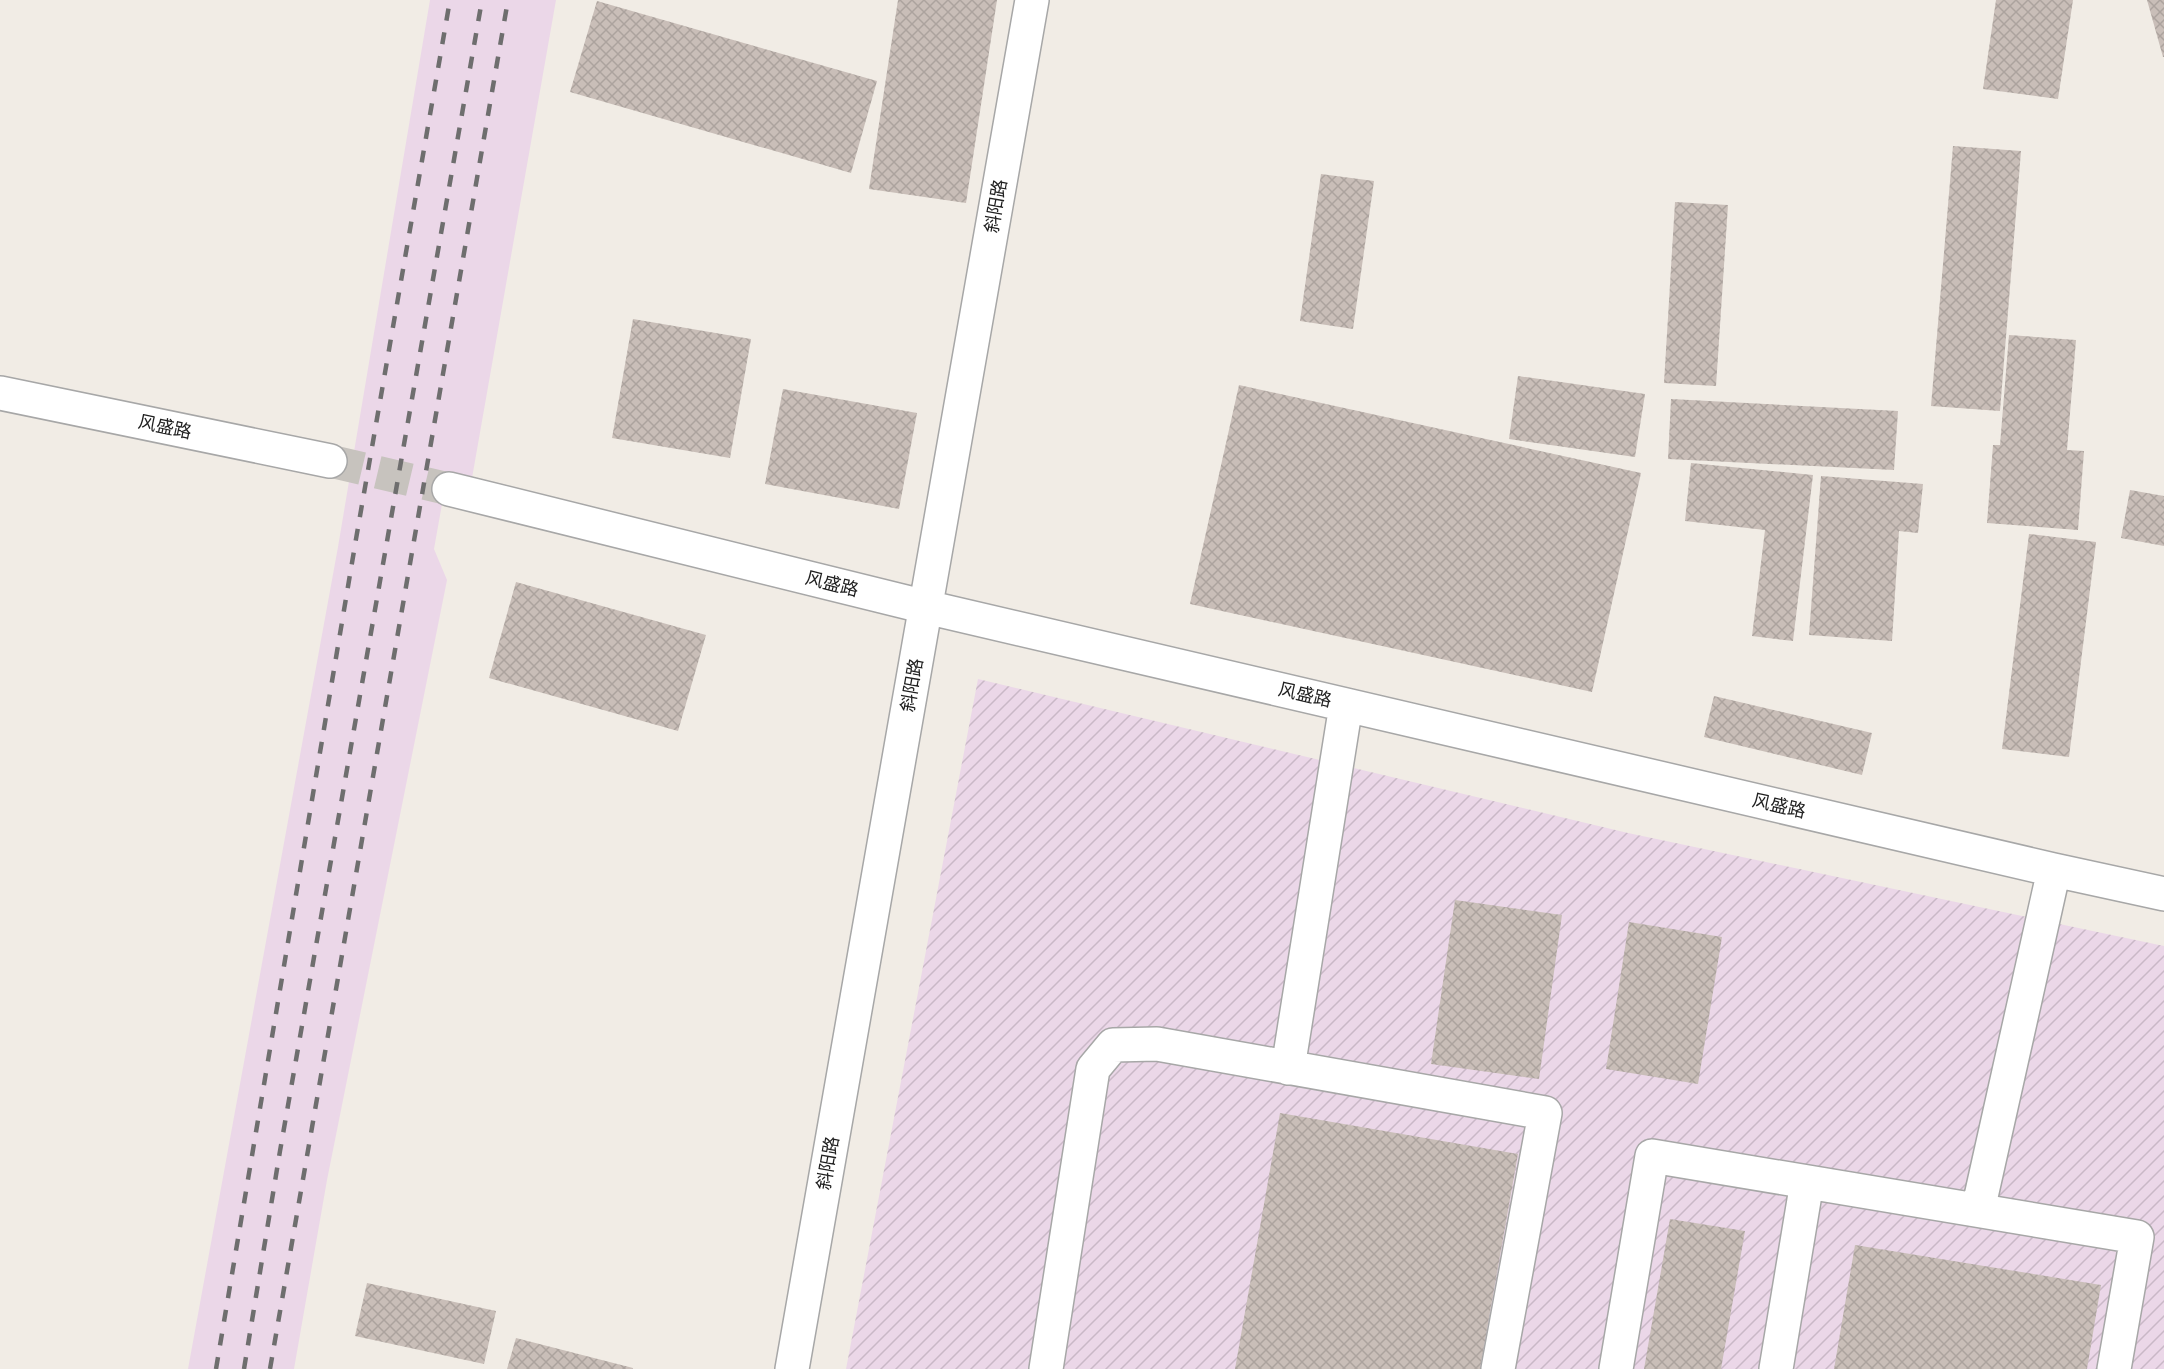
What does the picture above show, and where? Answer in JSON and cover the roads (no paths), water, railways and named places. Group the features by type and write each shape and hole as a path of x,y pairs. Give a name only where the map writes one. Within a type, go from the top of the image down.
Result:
{"street":[{"name":"斜阳路","path":"792,1369 1032,0"},
{"name":"风盛路","path":"0,393 330,461"},
{"name":"风盛路","path":"448,489 926,607 2164,894"},
{"path":"1288,1068 1346,705"},
{"path":"1978,1210 2055,870"},
{"path":"1046,1369 1093,1069 1113,1045 1157,1044 1545,1113 1498,1369"},
{"path":"1616,1369 1652,1156 2137,1237 2114,1369"},
{"path":"1776,1369 1807,1182"}],"tunnel":[{"path":"330,461 449,489"}],"railway":[{"path":"216,1369 356,539 450,0"},
{"path":"244,1369 280,1151 482,0"},
{"path":"270,1369 508,0"}]}
